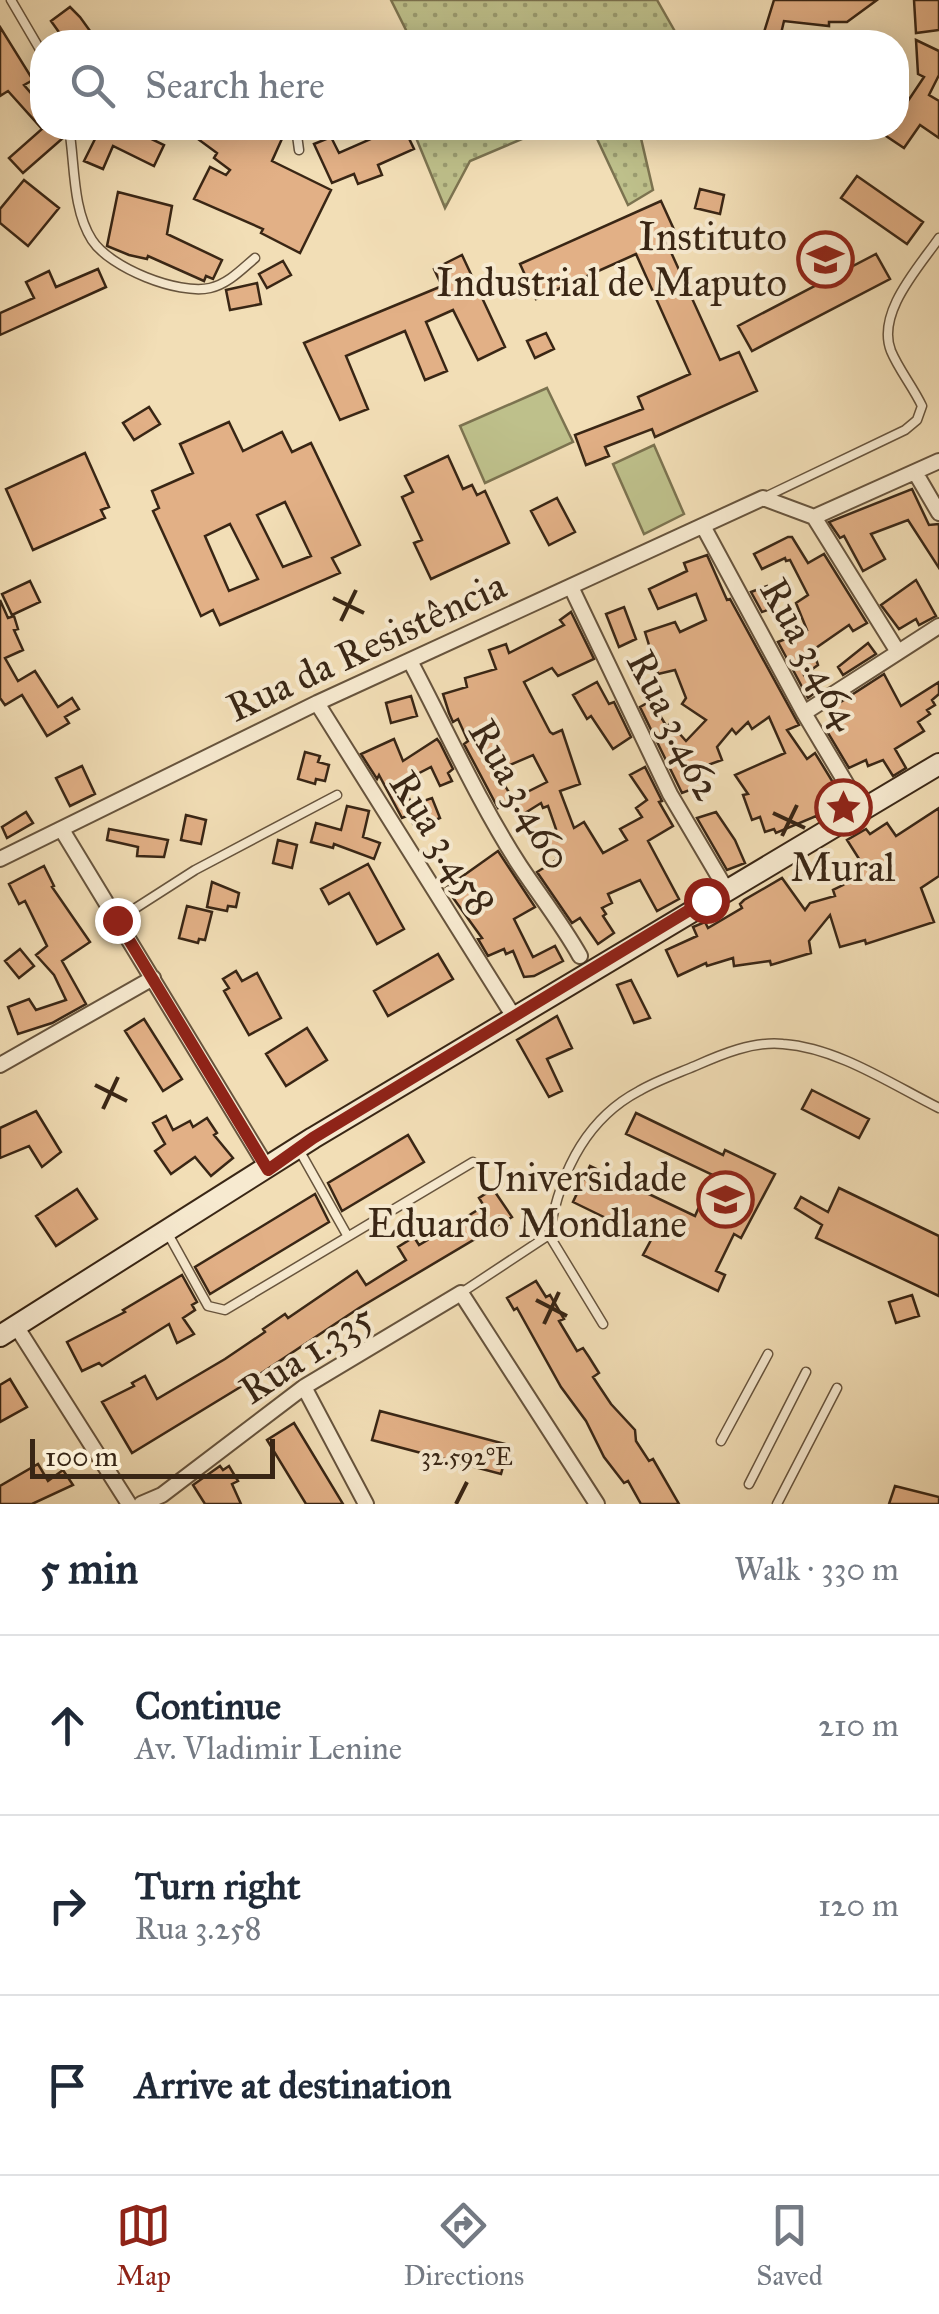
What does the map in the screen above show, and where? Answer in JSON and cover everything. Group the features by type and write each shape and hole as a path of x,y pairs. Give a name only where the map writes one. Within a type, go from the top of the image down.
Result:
{"main road":[{"path":"8,1331 298,1148 939,764"}],"street":[{"path":"814,517 939,461"},
{"path":"915,472 939,513"},
{"path":"763,498 814,517 898,652"},
{"name":"Rua da Resistência","path":"0,860 318,703 763,498"},
{"name":"Rua 3.464","path":"703,526 804,713 862,810"},
{"name":"Rua 3.462","path":"571,587 670,794 726,889"},
{"path":"804,713 939,626"},
{"name":"Rua 3.460","path":"410,661 486,808 580,956"},
{"name":"Rua 3.458","path":"318,703 514,1017"},
{"path":"62,830 268,1170"},
{"path":"0,1065 153,978"},
{"path":"461,1293 598,1504"},
{"name":"Rua 1.335","path":"141,1504 164,1500 304,1388 461,1293"},
{"path":"8,1331 129,1504"},
{"path":"304,1388 366,1504"}],"lane":[{"path":"11,0 30,32"},
{"path":"70,140 78,202 92,240 113,262 176,286 209,288 234,276 254,258"},
{"path":"298,140 299,150"},
{"path":"763,498 905,430 917,420 922,406 890,348 888,331 892,312 905,288 939,238"},
{"path":"117,920 195,870 336,794"},
{"path":"603,1324 549,1235 556,1198 572,1159 596,1123 636,1092 754,1045 782,1044 831,1055 939,1108"},
{"path":"298,1148 348,1235"},
{"path":"167,1232 208,1306 224,1310 473,1162"},
{"path":"461,1293 549,1235"},
{"path":"721,1441 768,1354"},
{"path":"748,1484 806,1372"},
{"path":"777,1504 837,1388"}],"green space":[{"path":"391,0 657,0 674,30 406,30"},
{"path":"417,140 520,140 470,161 445,208"},
{"path":"598,140 641,140 653,190 628,205"},
{"path":"547,388 573,442 485,483 460,426"},
{"path":"654,445 684,514 644,534 613,464"}],"building":[{"path":"774,0 877,0 847,22 829,22 829,26 784,21 782,30 765,30"},
{"path":"914,0 939,0 939,30 916,33"},
{"path":"70,7 89,30 57,30 51,21"},
{"path":"0,27 30,75 30,82 24,85 30,92 30,116 8,91 0,96"},
{"path":"916,40 939,51 939,75 929,95 939,101 939,138 920,125 904,148 892,140 909,140 909,100 924,77 918,74"},
{"path":"30,140 61,140 23,173 9,158"},
{"path":"94,140 154,140 164,145 154,166 113,146 103,169 84,161"},
{"path":"199,140 281,140 272,161 331,190 300,253 261,233 263,229 194,199 210,167 226,175 230,170 214,158 217,153"},
{"path":"332,140 339,153 369,140 410,140 414,149 378,165 382,175 358,184 354,174 332,183 314,144"},
{"path":"857,176 923,222 907,244 841,198"},
{"path":"24,180 59,208 28,246 0,223 0,209"},
{"path":"700,189 724,195 720,214 695,208"},
{"path":"118,192 172,206 167,234 222,260 213,279 206,276 204,281 148,256 147,259 129,255 107,246"},
{"path":"661,201 676,234 665,239 720,360 739,352 757,391 655,437 652,429 605,447 609,456 586,465 575,435 643,409 638,397 690,374 636,254 536,299 520,264"},
{"path":"876,254 890,279 752,351 738,326"},
{"path":"462,255 505,347 478,360 453,310 426,322 447,371 425,380 405,331 346,356 368,409 340,420 304,343 442,286 434,269"},
{"path":"283,261 291,275 267,288 259,274"},
{"path":"98,269 106,287 0,335 0,313 34,298 26,282 49,271 56,287"},
{"path":"257,283 261,304 230,310 226,290"},
{"path":"546,333 554,349 535,358 527,341"},
{"path":"149,407 160,424 134,440 123,423"},
{"path":"229,422 243,451 282,432 292,452 311,443 360,545 332,558 340,573 220,625 213,610 201,616 153,511 159,508 152,491 193,473 180,444","holes":["285,502 311,556 283,567 257,515","230,524 258,579 229,591 205,536"]},
{"path":"85,453 109,507 101,510 105,518 33,550 6,489"},
{"path":"448,456 463,489 472,485 477,495 485,491 509,543 431,579 414,543 422,540 402,497 413,492 405,476"},
{"path":"912,489 929,525 939,524 939,568 908,520 871,534 885,559 863,571 844,536 840,538 829,522"},
{"path":"557,498 575,532 549,545 531,511"},
{"path":"792,537 808,563 824,554 867,623 853,631 849,625 813,650 818,665 804,675 816,692 808,698 778,642 807,630 796,603 808,595 790,560 785,558 762,569 754,554"},
{"path":"707,555 727,600 730,599 799,725 787,730 807,759 815,753 837,789 832,796 838,806 819,820 816,816 776,833 774,829 765,832 760,817 752,820 743,795 748,794 735,775 785,753 769,717 752,729 748,722 736,734 732,729 717,747 722,760 688,772 695,788 682,793 640,707 651,701 667,727 670,723 686,741 706,720 682,704 686,698 675,670 658,674 645,632 675,622 680,632 706,620 696,594 658,609 649,589 687,571 684,563"},
{"path":"916,580 936,616 919,625 916,619 899,629 881,605"},
{"path":"30,581 40,602 12,615 2,594"},
{"path":"767,586 776,607 762,612 751,592"},
{"path":"0,600 8,618 14,616 18,629 14,630 23,650 5,658 18,681 35,671 58,707 72,698 79,709 65,717 69,723 47,736 22,695 5,705 0,698"},
{"path":"624,607 636,639 619,647 606,614"},
{"path":"571,612 594,659 558,676 552,668 524,682 550,732 562,730 580,784 560,791 574,828 584,822 603,853 627,840 620,829 642,817 636,808 647,800 630,775 645,767 673,826 648,841 679,899 657,911 640,880 608,894 612,903 602,908 606,914 603,916 614,933 598,944 580,918 572,923 537,872 558,859 544,838 556,829 548,806 543,808 541,803 517,818 508,803 498,808 464,744 468,741 458,719 453,722 443,694 467,687 465,678 496,669 489,650 506,644 509,653 564,625 560,620","holes":["533,755 547,782 513,799 496,771"]},
{"path":"868,643 876,654 843,675 838,667"},
{"path":"884,674 901,706 939,682 939,694 932,700 935,705 918,722 924,731 895,749 906,768 893,776 883,760 868,766 866,760 849,768 825,728 840,719 833,707"},
{"path":"597,682 609,704 614,702 631,737 613,749 591,716 587,719 573,695"},
{"path":"411,696 417,716 391,723 386,703"},
{"path":"394,739 403,761 437,739 453,769 448,773 452,781 440,786 431,767 402,782 412,805 432,798 440,818 415,828 409,815 402,818 379,775 377,779 361,754"},
{"path":"305,752 320,756 318,762 329,765 325,781 316,779 315,784 298,779"},
{"path":"82,766 95,794 70,806 56,778"},
{"path":"347,806 369,811 363,837 380,843 374,859 334,844 333,848 311,842 316,823 341,830"},
{"path":"939,808 939,876 921,888 934,922 866,944 865,940 840,947 830,915 809,941 811,953 771,965 770,961 734,966 733,958 707,966 706,963 678,976 666,950 697,936 693,927 705,922 708,928 742,908 744,900 782,878 805,910 810,903 835,896 833,890 843,885 838,877 861,862 847,840 866,829 870,834 887,823 896,836"},
{"path":"26,812 33,823 7,838 2,827"},
{"path":"716,812 745,863 727,870 697,818"},
{"path":"186,815 206,820 201,844 181,840"},
{"path":"109,829 168,840 164,857 137,856 138,847 107,840"},
{"path":"278,840 297,845 292,868 273,863"},
{"path":"498,851 535,907 514,919 533,957 555,946 563,961 534,976 524,977 513,951 506,954 504,949 488,956 478,939 482,938 446,888"},
{"path":"368,864 404,929 377,944 349,893 329,904 321,889"},
{"path":"44,866 52,887 90,942 62,961 86,1004 52,1023 18,1034 8,1007 29,999 36,1010 66,1000 54,975 36,955 47,946 25,901 19,904 9,884"},
{"path":"212,882 239,893 236,907 228,906 227,911 207,907"},
{"path":"187,906 212,912 205,940 199,939 198,943 179,938"},
{"path":"20,949 34,966 19,978 5,961"},
{"path":"438,954 453,979 388,1016 374,991"},
{"path":"236,971 242,981 257,973 281,1018 249,1035 224,991 229,988 223,979"},
{"path":"631,980 650,1018 634,1023 617,985"},
{"path":"557,1016 572,1048 547,1059 562,1091 549,1097 517,1040"},
{"path":"144,1019 182,1079 163,1091 125,1031"},
{"path":"307,1028 327,1060 286,1086 266,1054"},
{"path":"812,1090 869,1119 859,1138 802,1109"},
{"path":"36,1111 61,1152 42,1167 29,1146 0,1158 0,1128"},
{"path":"636,1113 723,1155 725,1150 775,1174 741,1238 734,1234 716,1271 725,1275 718,1291 643,1255 651,1240 573,1202 590,1166 695,1216 713,1175 626,1134"},
{"path":"166,1116 173,1130 190,1121 193,1127 207,1118 217,1133 214,1135 233,1158 211,1176 195,1157 171,1174 155,1151 165,1144 153,1123"},
{"path":"408,1135 424,1162 342,1211 328,1183"},
{"path":"839,1188 939,1236 939,1296 816,1238 822,1225 795,1208 801,1197 828,1212"},
{"path":"77,1189 97,1219 56,1246 36,1216"},
{"path":"493,1189 512,1217 359,1308 132,1453 102,1402 145,1376 157,1399 357,1271 366,1285 406,1260 398,1247 414,1237 419,1245 458,1222 484,1206 479,1198"},
{"path":"315,1194 329,1222 210,1294 195,1267"},
{"path":"182,1275 197,1302 192,1305 195,1310 183,1318 194,1334 177,1343 169,1324 102,1366 99,1363 82,1371 67,1342 125,1312"},
{"path":"536,1281 546,1297 550,1295 564,1319 559,1321 577,1351 583,1348 599,1373 593,1377 635,1430 636,1441 649,1461 653,1459 679,1504 641,1504 628,1481 624,1483 604,1457 586,1421 561,1387 517,1308 514,1310 507,1298"},
{"path":"912,1295 919,1316 896,1323 889,1302"},
{"path":"10,1379 27,1407 0,1422 0,1385"},
{"path":"380,1411 509,1445 501,1474 372,1440"},
{"path":"294,1423 343,1504 306,1504 267,1440"},
{"path":"38,1464 48,1481 63,1470 73,1485 32,1504 0,1504 0,1486"},
{"path":"220,1466 223,1470 229,1466 238,1481 232,1484 241,1504 205,1504 193,1485"},
{"path":"895,1486 939,1497 939,1504 889,1504"}],"place":[{"name":"Instituto Industrial de Maputo","path":"826,259"},
{"name":"Mural","path":"843,808"},
{"name":"Universidade Eduardo Mondlane","path":"726,1200"}],"route":[{"path":"117,920 268,1170 313,1138 706,900"}]}
